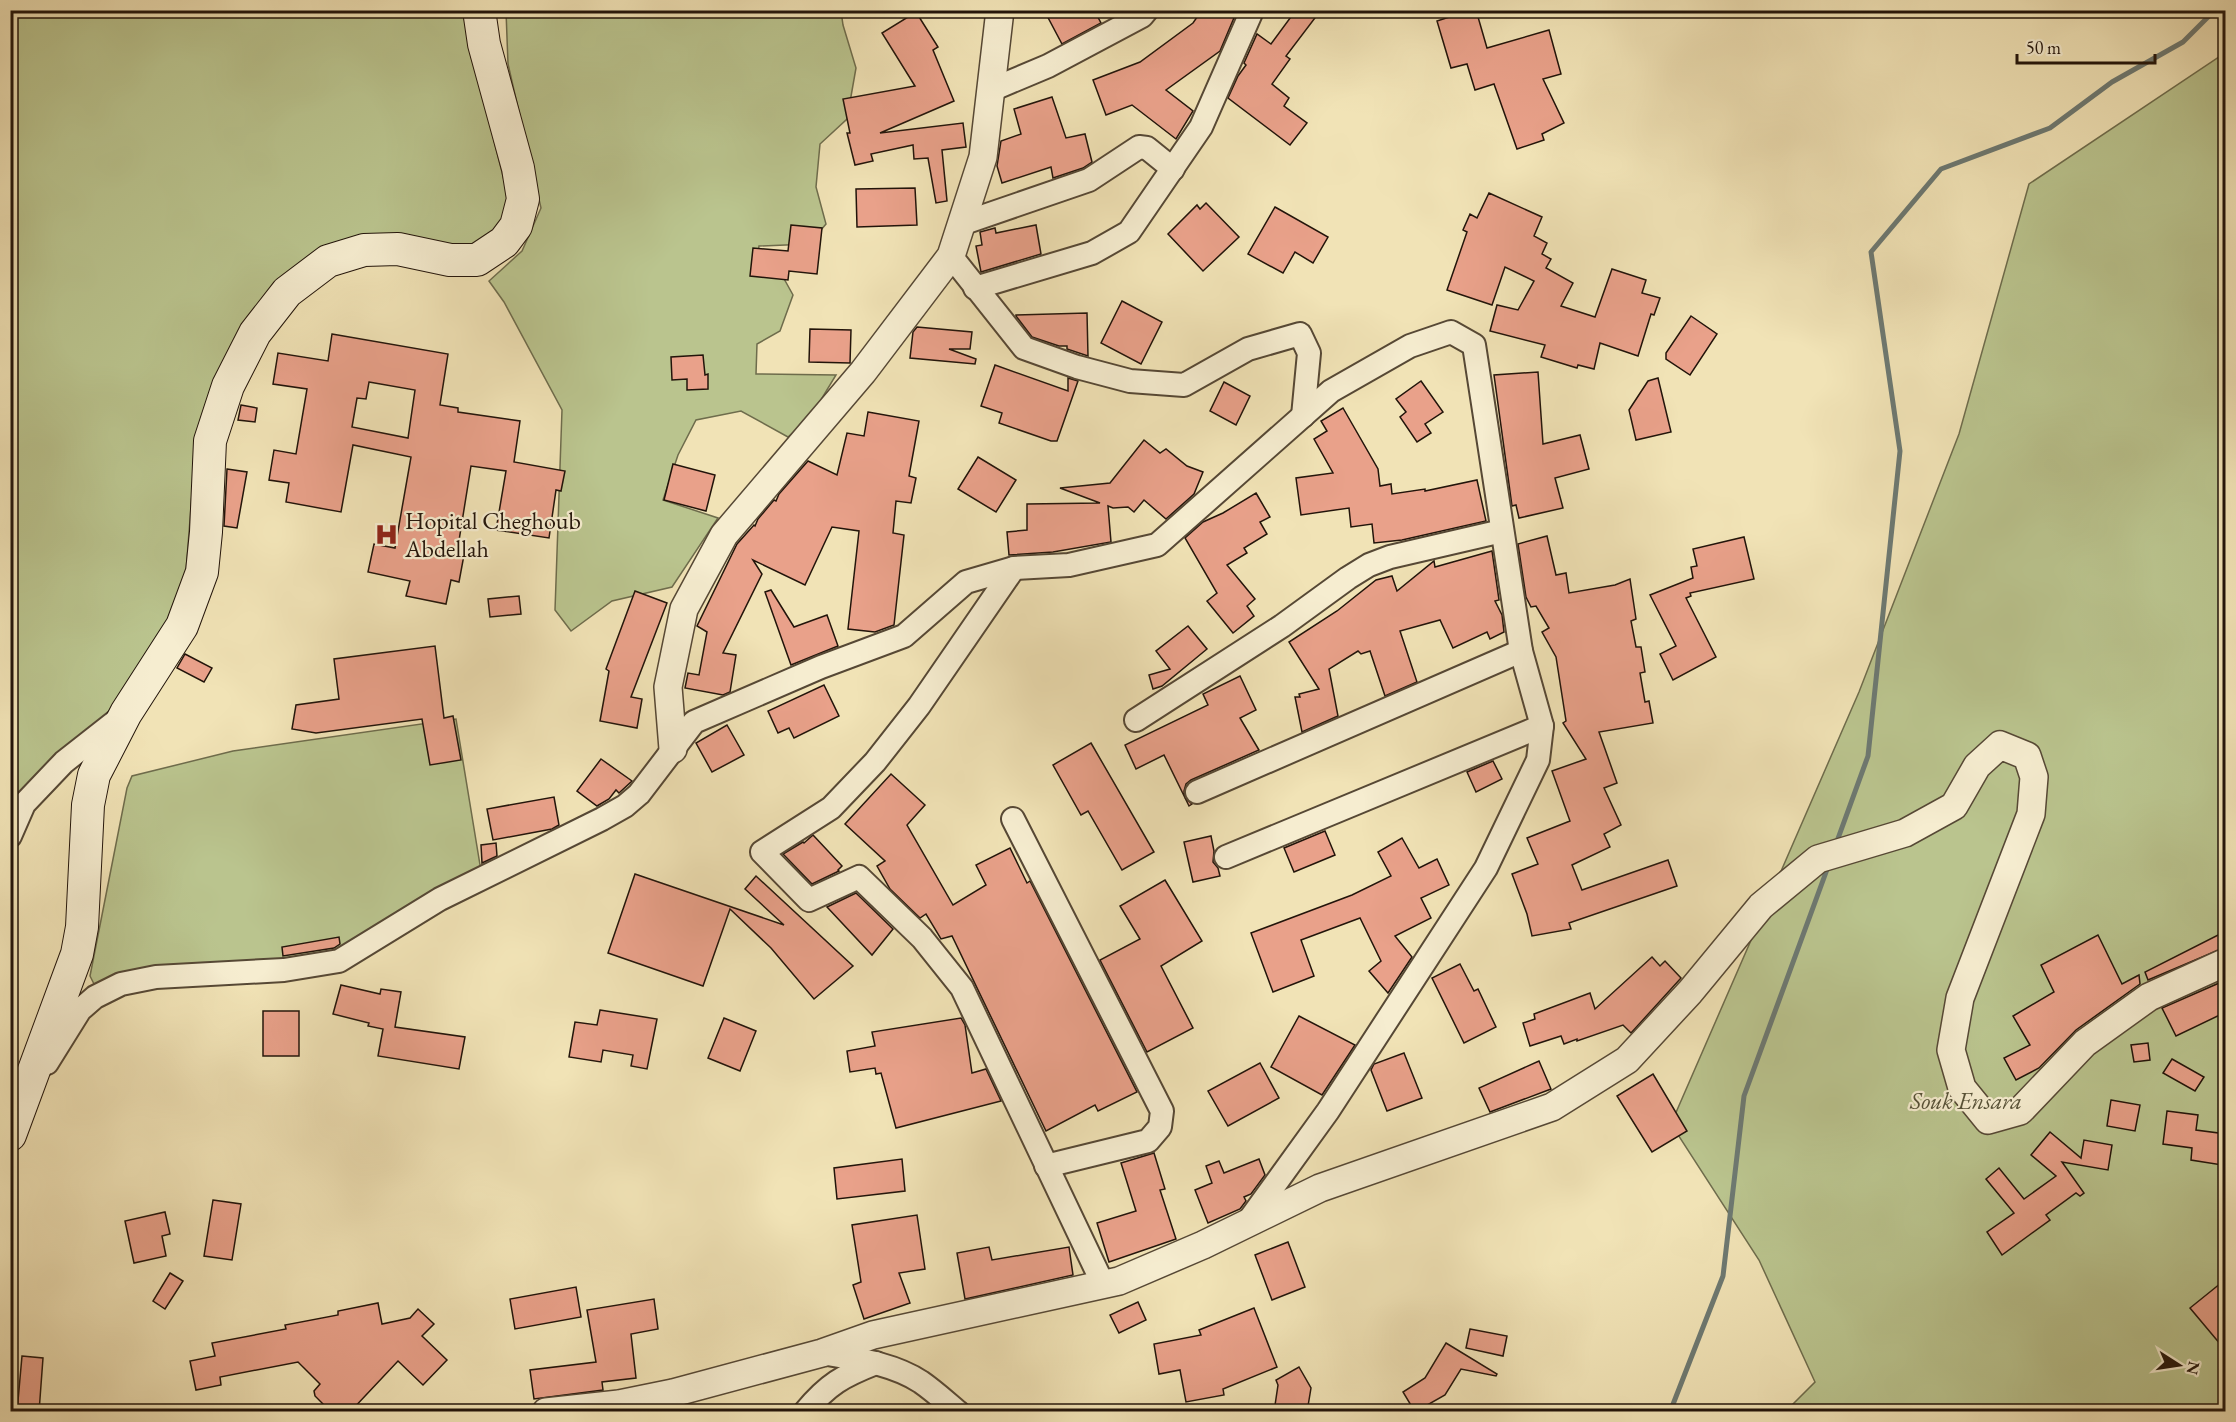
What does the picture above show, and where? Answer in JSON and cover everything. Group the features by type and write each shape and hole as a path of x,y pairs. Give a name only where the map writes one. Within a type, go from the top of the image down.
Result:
{"main road":[{"path":"10,1135 77,954 82,927 88,805 94,775 126,713 182,626 202,572 210,441 228,386 255,333 287,292 328,261 364,250 398,249 450,260 477,260 504,242 516,226 523,199 518,168 484,44 479,10"}],"street":[{"path":"673,749 668,687 684,609 724,535 863,372 951,256 983,156 1000,10"},
{"path":"991,90 1048,66 1142,16 1147,10"},
{"path":"975,288 1092,252 1129,232 1201,127 1251,14"},
{"path":"961,224 1089,180 1139,147 1147,148 1173,169"},
{"path":"951,256 1024,348 1077,367 1130,381 1184,385 1248,349 1300,334 1309,353 1303,416"},
{"path":"22,1103 80,1010 95,997 121,984 156,977 284,970 339,961 440,899 625,806 639,794 694,722 821,667 904,636 966,582 1014,568 1069,565 1156,545 1330,390 1410,346 1451,332 1474,345 1521,651 1542,726 1538,760 1486,868 1328,1111 1247,1223"},
{"path":"1136,720 1282,626 1369,565 1390,557 1502,531"},
{"path":"1014,568 919,706 875,762 831,808 762,852 809,900 859,876 922,938 962,988 1103,1284"},
{"path":"1197,792 1521,651"},
{"path":"10,836 24,804 64,762 126,713"},
{"path":"1226,857 1542,726"},
{"path":"546,1412 608,1408 822,1353 873,1335 1119,1281 1320,1188 1552,1107 1627,1060 1690,992 1761,906 1818,859 1905,834 1954,806 1977,766 2000,745 2027,756 2034,777 2031,814 1960,998 1951,1050 1962,1088 1988,1120 2019,1111 2085,1043 2149,997 2226,962"},
{"path":"1013,819 1162,1111 1160,1127 1148,1141 1046,1166"},
{"path":"822,1353 876,1363 900,1371 920,1382 958,1412"},
{"path":"805,1412 823,1391 847,1375 876,1363"}],"green space":[{"path":"11,11 471,11 479,81 508,196 504,231 492,248 406,252 269,297 193,481 185,584 166,635 123,711 57,767 11,816"},
{"path":"506,11 841,11 856,68 847,119 820,144 816,187 826,224 809,244 759,246 755,275 783,277 793,295 780,331 757,344 756,374 836,375 810,418 788,437 741,411 696,420 678,455 663,500 718,518 672,587 612,601 571,631 555,610 562,410 504,302 489,281 522,251 541,208 508,64"},
{"name":"Souk Ensara","path":"2225,53 2225,1411 1786,1411 1815,1382 1759,1260 1671,1124 1859,692 1959,434 2029,184"},
{"path":"456,719 482,877 334,958 101,998 90,976 127,788 132,776 233,751"}],"building":[{"path":"1044,10 1094,10 1101,23 1062,44"},
{"path":"1202,10 1218,10 1226,17 1231,10 1236,13 1220,51 1166,90 1193,111 1176,139 1132,105 1106,115 1093,80 1140,62 1193,23"},
{"path":"1296,10 1321,10 1286,56 1290,59 1272,84 1289,98 1284,106 1307,123 1290,145 1228,98 1246,65 1244,63 1257,34 1271,44"},
{"path":"1476,10 1487,48 1549,30 1561,74 1543,79 1564,123 1542,134 1544,140 1517,149 1494,84 1475,90 1467,64 1451,68 1437,21"},
{"path":"916,12 938,47 933,50 954,101 880,133 963,123 966,147 942,150 947,201 936,203 928,158 914,159 913,145 871,154 873,161 855,165 847,133 850,133 843,99 915,86 882,33"},
{"path":"1052,97 1066,138 1085,134 1092,162 1083,168 1053,178 1051,167 1002,183 997,166 1001,141 1021,134 1014,109"},
{"path":"915,188 917,225 857,227 856,189"},
{"path":"1489,193 1542,217 1534,236 1547,243 1542,254 1551,259 1546,268 1573,283 1561,306 1595,317 1612,269 1646,280 1642,293 1660,298 1654,315 1651,314 1638,356 1600,343 1594,369 1578,365 1577,368 1541,357 1545,345 1490,331 1497,305 1518,310 1534,281 1505,267 1492,305 1447,290 1467,232 1463,230 1470,214 1477,218"},
{"path":"1206,203 1239,237 1203,271 1168,234 1197,205 1200,209"},
{"path":"1275,207 1328,237 1313,263 1295,252 1283,273 1248,254"},
{"path":"791,225 822,228 817,274 789,271 788,280 750,276 753,248 788,251"},
{"path":"1036,225 1041,254 981,272 976,246 982,245 980,232 995,228 996,233"},
{"path":"1122,301 1162,322 1141,364 1101,343"},
{"path":"1087,313 1088,356 1067,349 1067,346 1059,346 1032,337 1016,316 1016,315"},
{"path":"1691,316 1717,334 1690,375 1666,359 1666,353"},
{"path":"917,327 972,332 970,349 949,349 976,359 975,364 910,358 913,332"},
{"path":"810,329 851,330 850,363 809,362"},
{"path":"332,334 448,354 440,405 458,408 458,412 520,421 514,462 565,471 561,491 556,490 549,538 496,530 506,471 471,466 457,553 464,555 459,582 451,580 446,604 406,596 410,581 368,572 374,544 395,548 411,457 353,445 341,512 286,502 289,483 269,480 274,450 296,454 307,389 273,384 278,353 328,361","holes":["369,382 415,390 408,438 352,427 357,398 366,399"]},
{"path":"703,355 705,375 708,374 708,389 687,390 687,379 672,380 671,357"},
{"path":"995,365 1068,391 1068,378 1078,381 1057,441 999,423 1002,413 981,406"},
{"path":"1538,372 1543,444 1580,435 1589,469 1555,478 1563,508 1519,518 1516,505 1512,506 1494,375"},
{"path":"1658,378 1671,432 1636,440 1629,410 1648,381"},
{"path":"1421,381 1443,412 1425,424 1431,433 1417,442 1400,417 1406,412 1396,399"},
{"path":"1224,382 1250,396 1236,425 1210,411"},
{"path":"241,405 257,408 255,422 238,420"},
{"path":"1343,408 1378,469 1380,486 1391,484 1392,494 1425,489 1425,491 1477,480 1486,521 1402,540 1374,543 1372,524 1351,527 1349,508 1301,515 1296,478 1333,473 1314,439 1327,431 1321,421"},
{"path":"868,412 919,421 909,476 916,478 911,503 896,501 893,533 904,535 894,625 875,632 848,629 859,531 832,527 805,585 753,560 762,574 723,653 736,655 730,692 723,695 685,688 688,673 699,675 707,632 697,626 737,544 755,526 758,519 774,500 776,501 779,494 808,461 837,475 847,433 864,436"},
{"path":"1144,440 1160,453 1166,449 1187,466 1203,472 1194,494 1166,519 1144,500 1134,512 1128,507 1108,506 1111,542 1053,552 1009,555 1007,532 1027,530 1027,504 1100,503 1060,488 1110,483"},
{"path":"978,457 1016,480 996,512 958,489"},
{"path":"673,464 715,475 706,511 664,500"},
{"path":"227,469 247,472 237,528 224,526"},
{"path":"1256,493 1270,517 1260,522 1267,534 1244,548 1247,553 1227,565 1255,599 1247,606 1254,616 1233,633 1207,601 1217,593 1185,538 1203,522"},
{"path":"1547,536 1556,575 1566,573 1569,593 1615,585 1630,579 1636,619 1631,621 1636,647 1641,647 1645,672 1640,673 1645,702 1649,701 1653,723 1599,732 1617,783 1604,788 1621,825 1604,834 1610,847 1572,865 1582,890 1668,860 1677,886 1569,923 1571,929 1532,936 1527,914 1512,874 1538,864 1527,838 1570,821 1552,771 1586,759 1563,723 1566,721 1556,657 1542,632 1549,628 1536,606 1531,607 1526,597 1518,544"},
{"path":"1744,537 1754,579 1690,593 1691,596 1686,598 1716,657 1673,680 1660,654 1676,646 1650,595 1693,578 1691,567 1697,566 1693,549"},
{"path":"1492,551 1499,600 1495,601 1502,615 1504,632 1490,639 1487,632 1453,648 1440,620 1400,631 1417,682 1385,696 1370,651 1361,654 1358,651 1329,669 1338,716 1302,732 1295,697 1319,689 1289,642 1337,611 1376,580 1392,576 1397,591 1434,561 1435,567"},
{"path":"771,590 794,627 827,615 838,646 791,665 765,592"},
{"path":"635,591 667,603 631,697 642,699 637,728 600,721 609,671 606,669"},
{"path":"519,596 521,614 490,617 488,599"},
{"path":"1188,626 1207,649 1162,686 1153,689 1149,675 1170,669 1156,651"},
{"path":"435,646 444,718 453,716 461,760 430,765 422,719 316,733 292,729 296,705 339,699 334,659"},
{"path":"185,654 212,668 204,682 177,668"},
{"path":"1240,676 1256,710 1240,718 1259,750 1191,780 1186,784 1185,798 1164,755 1136,769 1125,745 1208,705 1203,694"},
{"path":"824,685 839,716 794,738 789,728 778,733 768,711"},
{"path":"727,725 744,755 712,772 696,743"},
{"path":"1091,743 1154,852 1122,870 1088,811 1081,815 1053,765"},
{"path":"601,759 632,781 619,793 616,790 609,799 597,806 577,791"},
{"path":"1493,761 1502,779 1476,792 1467,772"},
{"path":"891,774 925,805 907,825 953,905 986,885 976,865 1010,848 1027,883 1030,881 1137,1092 1098,1111 1095,1105 1046,1131 952,936 941,939 926,914 920,918 890,889 877,866 885,861 845,824"},
{"path":"554,797 559,825 552,829 493,840 487,809"},
{"path":"1325,831 1335,855 1294,872 1284,848"},
{"path":"813,835 842,866 839,871 812,884 783,854 804,843"},
{"path":"1211,836 1214,851 1213,862 1220,876 1193,882 1184,842"},
{"path":"1402,838 1419,868 1437,859 1449,885 1421,898 1431,918 1395,936 1412,957 1388,993 1369,971 1381,961 1360,918 1301,940 1314,976 1273,992 1251,933 1352,895 1391,876 1378,852"},
{"path":"496,843 497,856 482,863 481,845"},
{"path":"635,874 784,925 745,889 756,876 853,966 814,999 771,948 730,909 703,986 608,953"},
{"path":"1165,880 1202,941 1161,966 1193,1028 1147,1052 1100,960 1140,939 1120,906"},
{"path":"856,893 893,929 872,955 827,907"},
{"path":"2226,931 2226,947 2148,980 2145,972"},
{"path":"2098,935 2122,984 2139,975 2140,984 2076,1030 2039,1068 2016,1080 2004,1058 2030,1045 2013,1016 2054,992 2041,965"},
{"path":"339,937 340,944 334,948 283,956 282,947"},
{"path":"1652,957 1660,966 1665,961 1681,978 1631,1033 1623,1025 1564,1044 1561,1036 1530,1046 1523,1023 1535,1019 1534,1014 1590,993 1595,1009"},
{"path":"1460,964 1474,991 1478,989 1496,1027 1464,1043 1432,978"},
{"path":"2226,980 2226,1012 2176,1036 2162,1008"},
{"path":"341,985 380,994 381,989 401,992 395,1027 465,1037 459,1069 378,1056 383,1029 333,1014"},
{"path":"600,1010 657,1019 647,1069 631,1066 633,1055 603,1050 601,1062 569,1057 575,1022 597,1025"},
{"path":"263,1011 299,1011 299,1056 263,1056"},
{"path":"1299,1016 1355,1045 1322,1095 1271,1067"},
{"path":"724,1018 756,1031 740,1071 708,1058"},
{"path":"961,1018 965,1025 972,1073 986,1069 1001,1101 896,1128 881,1073 876,1074 875,1068 850,1072 847,1051 875,1046 872,1032"},
{"path":"2148,1043 2150,1060 2134,1062 2131,1045"},
{"path":"1404,1053 1422,1098 1387,1111 1371,1070 1374,1064"},
{"path":"2172,1059 2204,1077 2195,1091 2163,1073"},
{"path":"1539,1061 1551,1089 1490,1112 1479,1088"},
{"path":"1260,1063 1279,1098 1228,1126 1208,1091"},
{"path":"1653,1074 1687,1131 1652,1152 1617,1096"},
{"path":"2111,1100 2140,1105 2135,1131 2107,1126"},
{"path":"2167,1111 2198,1115 2196,1130 2226,1134 2222,1165 2191,1160 2192,1148 2163,1144"},
{"path":"2050,1132 2081,1158 2084,1140 2112,1145 2108,1170 2062,1162 2084,1193 2080,1196 2076,1193 2046,1215 2050,1220 2002,1255 1987,1232 2014,1213 1986,1179 1999,1168 2024,1199 2056,1176 2031,1155"},
{"path":"1154,1153 1165,1189 1160,1190 1176,1239 1109,1262 1097,1223 1136,1211 1121,1163"},
{"path":"902,1159 905,1191 837,1199 834,1168"},
{"path":"1259,1159 1265,1175 1251,1194 1244,1197 1246,1201 1240,1209 1208,1223 1195,1190 1212,1183 1206,1166 1219,1161 1224,1173"},
{"path":"213,1200 241,1204 232,1260 204,1256"},
{"path":"165,1212 170,1234 162,1236 166,1256 134,1263 125,1221"},
{"path":"917,1215 925,1269 899,1273 910,1303 864,1319 853,1285 861,1282 852,1225"},
{"path":"1288,1242 1305,1287 1272,1300 1255,1255"},
{"path":"989,1247 992,1260 1069,1247 1073,1275 965,1299 957,1253"},
{"path":"170,1273 183,1281 165,1309 153,1301"},
{"path":"2226,1279 2226,1351 2190,1308"},
{"path":"576,1287 581,1317 515,1329 510,1299"},
{"path":"654,1299 658,1329 631,1334 636,1378 602,1382 603,1390 534,1399 530,1370 596,1362 587,1310"},
{"path":"1138,1302 1146,1320 1119,1333 1110,1315"},
{"path":"378,1303 382,1324 410,1318 418,1309 434,1324 422,1336 447,1360 423,1385 398,1361 350,1412 331,1412 315,1396 314,1391 320,1384 298,1362 220,1377 221,1385 196,1390 190,1361 215,1356 212,1343 286,1329 285,1325 338,1315 338,1311"},
{"path":"1254,1308 1277,1367 1223,1389 1224,1395 1186,1402 1180,1370 1159,1374 1154,1344 1201,1335 1199,1330"},
{"path":"1470,1329 1507,1336 1503,1356 1466,1348"},
{"path":"1446,1343 1497,1374 1496,1376 1461,1369 1445,1395 1415,1412 1403,1392 1425,1378"},
{"path":"22,1356 43,1358 39,1412 17,1412"},
{"path":"1299,1367 1311,1388 1307,1412 1274,1412 1278,1385 1276,1380"}],"waterway":[{"path":"1836,844 1868,756 1900,451 1871,252 1941,169 2050,128 2112,82 2183,42 2215,10"},
{"path":"1670,1412 1723,1276 1744,1096 1829,864"}],"place":[{"name":"Hopital Cheghoub Abdellah","path":"387,534"}]}
